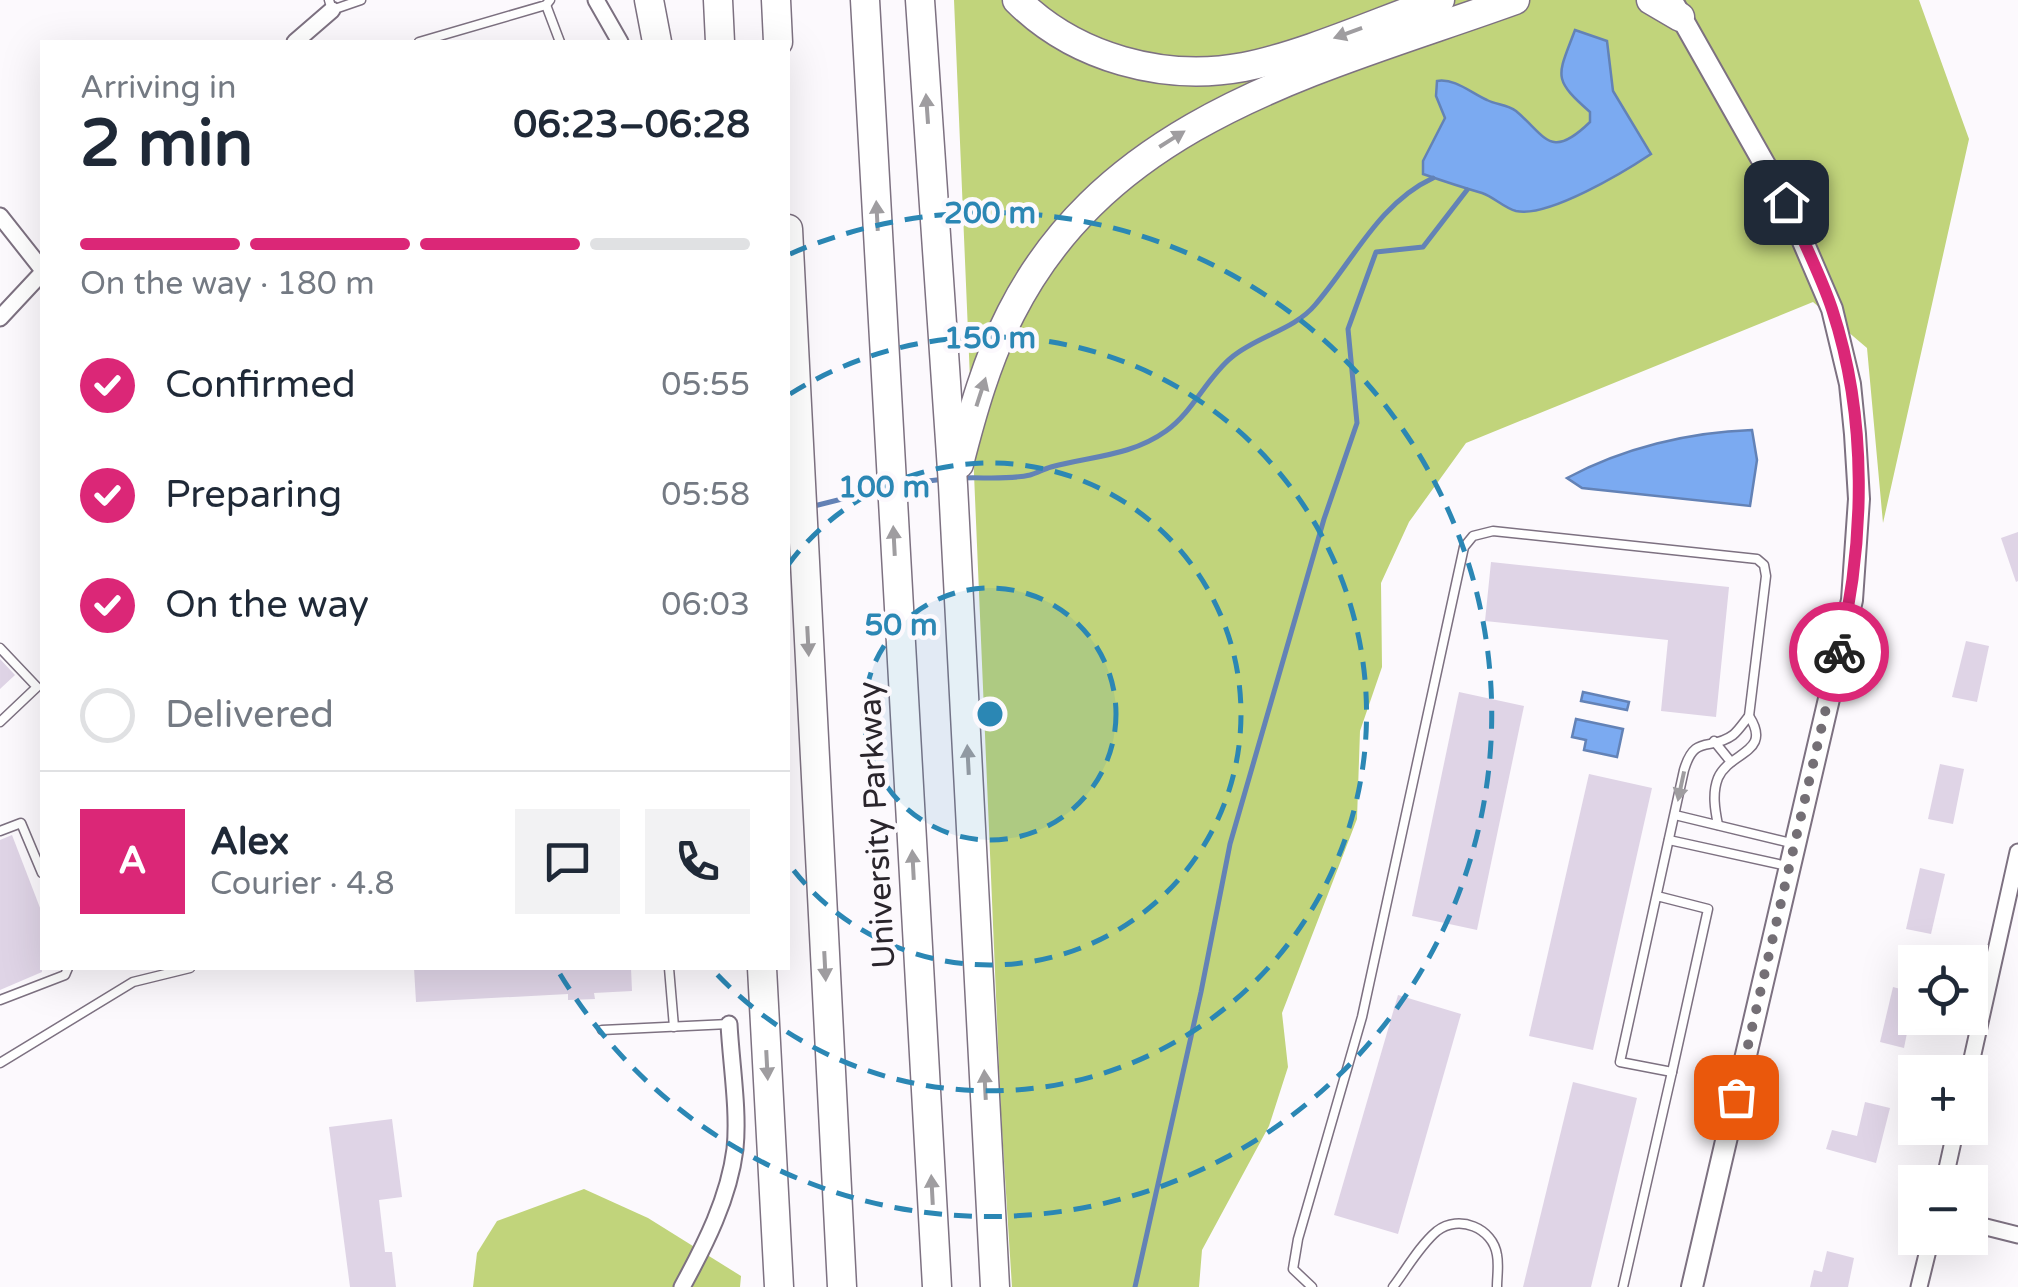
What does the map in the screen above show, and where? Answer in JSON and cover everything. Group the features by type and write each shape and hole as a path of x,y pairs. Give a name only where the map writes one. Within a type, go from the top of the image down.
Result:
{"highway":[{"path":"649,0 657,40"},
{"path":"718,0 720,40"},
{"path":"776,0 778,40"},
{"name":"University Parkway","path":"865,0 937,1287"},
{"path":"920,0 954,485 996,1287"},
{"path":"1017,0 1048,26 1107,57 1141,66 1198,71 1268,61 1440,0"},
{"path":"954,485 976,404 1010,314 1056,242 1116,178 1160,146 1249,98 1516,0"},
{"path":"1651,0 1676,8"},
{"name":"University Parkway","path":"790,268 842,1287"},
{"path":"762,970 779,1287"}],"street":[{"path":"596,0 619,40"},
{"path":"297,40 330,5"},
{"path":"1676,8 1786,202 1832,308 1850,384 1859,499 1852,600 1692,1287"},
{"path":"0,216 40,268"},
{"path":"0,318 40,273"},
{"path":"1972,1055 2018,852"},
{"path":"682,1287 723,1200 735,1148 729,1024"},
{"path":"1988,1227 2018,1234"},
{"path":"1920,1287 1927,1255"}],"lane":[{"path":"330,5 361,0"},
{"path":"425,40 548,2 559,40"},
{"path":"1312,1287 1293,1269 1298,1239 1362,1017 1464,547 1473,536 1493,531 1757,559 1764,565 1766,576 1749,716 1734,734 1695,747 1688,757 1620,1062 1672,1072"},
{"path":"0,648 37,686 0,722"},
{"path":"1718,826 1714,790 1720,773 1756,740 1757,728 1749,716"},
{"path":"1714,741 1732,762"},
{"path":"1675,815 1795,844"},
{"path":"0,831 21,823 40,868"},
{"path":"1669,840 1789,867"},
{"path":"1624,1287 1708,909 1656,896"},
{"path":"0,1000 67,970"},
{"path":"0,1063 133,982 182,970"},
{"path":"668,970 674,1027"},
{"path":"602,1030 729,1024"},
{"path":"1392,1287 1435,1232 1452,1223 1471,1224 1484,1232 1497,1252 1497,1287"}],"green space":[{"path":"954,0 1919,0 1969,139 1883,523 1867,348 1813,302 1466,443 1409,522 1381,583 1382,667 1360,731 1357,819 1282,1013 1288,1067 1269,1126 1202,1250 1199,1287 1012,1287 1001,1114"},
{"path":"584,1189 648,1218 741,1276 740,1287 473,1287 477,1253 497,1221"}],"water":[{"path":"1575,30 1607,41 1613,91 1651,154 1566,201 1530,211 1512,210 1482,193 1423,174 1423,161 1445,118 1436,96 1437,81 1457,84 1513,109 1549,140 1566,140 1590,122 1590,112 1569,91 1562,75"},
{"path":"1752,430 1757,460 1750,506 1582,488 1567,478 1611,458 1657,444 1704,434"},
{"path":"1583,692 1629,702 1627,710 1581,701"},
{"path":"1576,719 1623,729 1617,757 1584,750 1586,740 1572,737"}],"building":[{"path":"2018,532 2018,581 2016,582 2001,538"},
{"path":"1491,562 1729,587 1716,717 1661,711 1668,640 1485,621"},
{"path":"1966,641 1989,646 1977,702 1952,697"},
{"path":"0,659 15,675 0,689"},
{"path":"1459,692 1524,706 1477,930 1412,916"},
{"path":"1940,764 1964,769 1953,824 1928,819"},
{"path":"1589,774 1652,788 1593,1050 1529,1036"},
{"path":"12,835 40,908 42,972 0,990 0,840"},
{"path":"1920,868 1945,874 1931,934 1906,929"},
{"path":"414,970 631,970 632,991 594,993 595,999 568,1000 568,994 416,1002"},
{"path":"1893,987 1898,988 1898,1035 1907,1035 1904,1048 1880,1042"},
{"path":"1398,995 1461,1014 1398,1234 1334,1215"},
{"path":"1573,1082 1637,1098 1591,1287 1523,1287"},
{"path":"1865,1102 1890,1108 1876,1163 1826,1149 1832,1130 1857,1136"},
{"path":"392,1119 402,1197 379,1200 385,1252 392,1252 396,1287 350,1287 329,1127"},
{"path":"1827,1251 1854,1258 1848,1287 1810,1287 1814,1270 1822,1272"}],"waterway":[{"path":"961,478 1030,475 1139,446 1166,431 1232,357 1306,314 1382,218 1397,202 1433,178"},
{"path":"1135,1287 1230,844 1324,519 1357,423 1348,329 1376,252 1423,247 1467,190"},
{"path":"902,484 945,479"},
{"path":"810,507 882,489"}],"way so far":[{"path":"1736,1097 1839,652"}],"route":[{"path":"1786,202 1832,308 1850,384 1859,499 1852,600 1839,652"}]}
